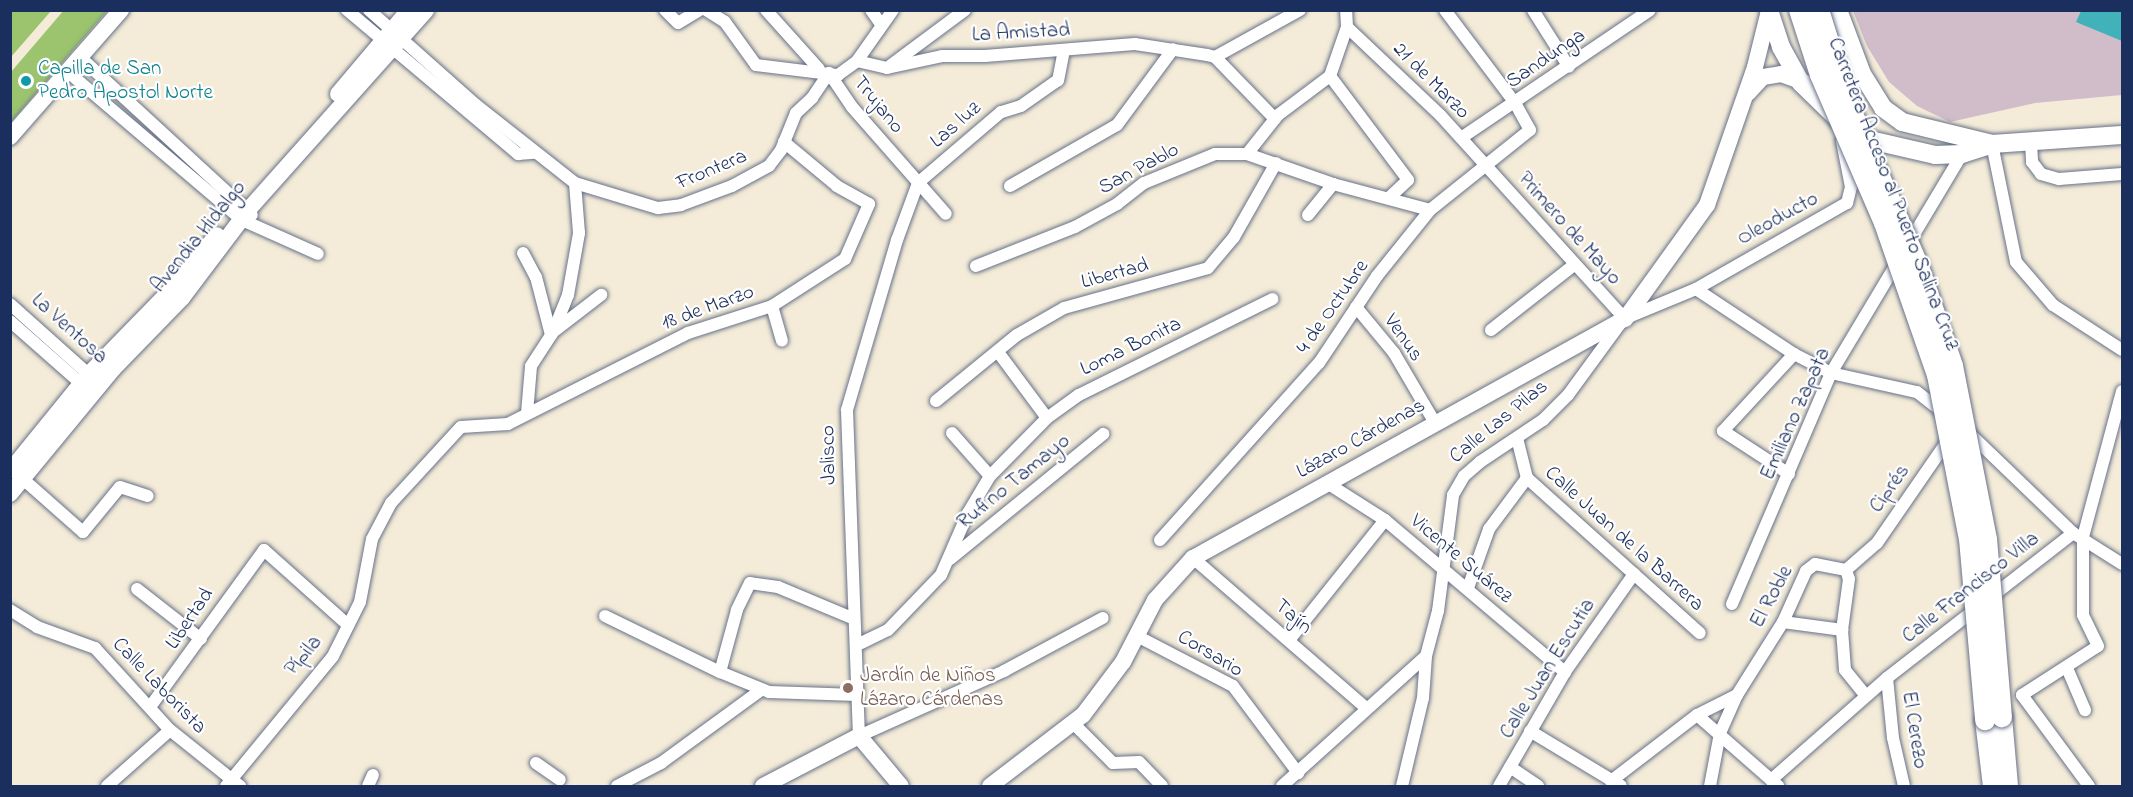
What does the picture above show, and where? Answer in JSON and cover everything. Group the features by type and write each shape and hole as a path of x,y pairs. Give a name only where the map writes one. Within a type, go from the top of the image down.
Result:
{"main road":[{"path":"1769,10 1781,46 1801,83 1842,123 1870,140 1935,155 1962,154 1992,144"},
{"name":"Carretera Acceso al Puerto Salina Cruz","path":"1799,10 1820,75 1888,234 1937,375 1969,539 1994,719 2008,786"},
{"name":"Carretera Acceso al Puerto Salina Cruz","path":"1819,10 1850,105 1919,267 1953,366 1987,539 1994,719 1993,786"},
{"path":"1838,10 1862,74 1883,108 1902,122 1934,132 1992,144 2122,135"}],"street":[{"path":"10,138 121,10"},
{"name":"Frontera","path":"347,10 392,40 518,154 534,153 575,183 658,208 676,207 732,186 769,166 784,142 796,112 812,98 824,71"},
{"name":"Frontera","path":"369,10 392,40"},
{"name":"Avendia Hidalgo","path":"392,40 409,10"},
{"name":"Avendia Hidalgo","path":"10,494 17,475 171,289 245,214 392,40 426,10"},
{"path":"665,10 678,23 700,10"},
{"path":"706,10 725,22 756,65 824,71 838,75 857,61 880,23 893,10"},
{"name":"Trujano","path":"766,10 824,71 852,107 946,214"},
{"path":"871,10 880,23"},
{"path":"857,61 887,68 965,10"},
{"path":"1275,119 1215,57 1300,10"},
{"path":"1247,154 1275,119 1299,96 1330,76 1347,27 1346,10"},
{"path":"1445,10 1515,103"},
{"path":"1533,10 1569,67"},
{"name":"Sandunga","path":"1461,138 1650,10"},
{"name":"Calle Las Pilas","path":"1402,786 1424,698 1426,656 1443,567 1453,495 1464,476 1543,420 1568,395 1707,205 1741,100 1755,67 1769,10"},
{"name":"21 de Marzo","path":"1347,27 1486,165"},
{"name":"La Amistad","path":"887,68 942,56 1135,44 1215,57"},
{"path":"1010,186 1117,126 1173,49"},
{"name":"Las luz","path":"918,183 1001,111 1021,106 1058,80 1064,50"},
{"path":"81,58 245,214"},
{"path":"68,72 245,214 318,254"},
{"name":"Calle Las Pilas","path":"1741,100 1763,77 1781,74 1801,83 1838,89"},
{"path":"1838,89 1849,86 1862,74"},
{"path":"1330,76 1408,180 1390,197"},
{"name":"Oleoducto","path":"1625,319 1696,289 1847,203 1851,187 1838,89"},
{"name":"4 de Octubre","path":"1160,540 1319,363 1356,307 1430,210 1530,130 1515,103"},
{"name":"18 de Marzo","path":"372,539 392,503 461,427 498,426 688,333 772,306 845,259 869,204 837,186 784,142"},
{"path":"2031,142 2032,162 2041,174 2059,179 2122,174"},
{"path":"1992,144 2016,262 2053,305 2122,350"},
{"name":"San Pablo","path":"976,267 1075,227 1117,204 1144,183 1215,154 1247,154 1333,184 1390,197 1430,210"},
{"name":"Emiliano Zapata","path":"1732,604 1831,373 1962,154"},
{"name":"Libertad","path":"936,401 1017,335 1064,308 1209,268 1234,237 1276,163"},
{"name":"Primero de Mayo","path":"1486,165 1625,319"},
{"path":"526,413 531,366 552,333 568,295 579,233 575,183"},
{"name":"Jalisco","path":"859,736 857,645 852,618 847,410 897,240 918,183"},
{"path":"1308,215 1333,184"},
{"path":"523,253 536,277 552,333"},
{"path":"1491,330 1574,265"},
{"path":"1696,289 1794,354 1831,373 1917,392 1959,424 2078,535 2122,564"},
{"path":"552,333 601,295"},
{"name":"Loma Bonita","path":"950,560 968,513 990,476 1017,444 1047,418 1079,395 1272,299"},
{"name":"La Ventosa","path":"10,304 91,384"},
{"path":"772,306 782,341"},
{"name":"Venus","path":"1356,307 1394,353 1435,423"},
{"name":"Lázaro Cárdenas","path":"997,785 1074,724 1123,662 1155,600 1193,558 1625,319"},
{"name":"La Ventosa","path":"10,321 91,384"},
{"path":"2108,341 2122,342"},
{"path":"998,352 1047,418"},
{"path":"1789,474 1723,431 1794,354"},
{"path":"2089,786 2022,695 2098,646 2084,615 2078,535 2122,391"},
{"name":"Ciprés","path":"1846,570 1877,543 1959,424"},
{"path":"952,432 990,476"},
{"name":"Rufino Tamayo","path":"950,560 1102,434"},
{"name":"Calle Juan de la Barrera","path":"1517,438 1527,478 1700,633"},
{"path":"17,475 83,532 120,487 148,496"},
{"path":"1468,588 1489,529 1527,478"},
{"name":"Vicente Suárez","path":"1327,483 1385,520 1565,672"},
{"path":"1290,639 1385,520"},
{"name":"Calle Francisco Villa","path":"1774,783 1887,678 2078,535"},
{"name":"Pípila","path":"233,785 299,693 333,656 360,602 372,539"},
{"name":"Libertad","path":"150,706 201,639 260,553 270,552 348,625"},
{"name":"Tajín","path":"1193,558 1290,639 1366,708"},
{"path":"857,645 888,630 904,616 950,560"},
{"name":"El Roble","path":"1710,786 1720,732 1737,695 1783,622 1806,571 1823,563 1846,570"},
{"path":"1846,570 1850,579 1842,630 1845,670 1866,696"},
{"name":"Calle Juan Escutia","path":"1499,786 1565,672 1634,574"},
{"path":"720,672 737,610 750,584 778,587 852,618"},
{"path":"137,589 201,639"},
{"name":"Calle Laborista","path":"10,609 37,627 95,648 170,730 233,785"},
{"path":"605,616 761,690 857,695"},
{"path":"764,786 859,736 1004,671 1103,618"},
{"path":"1783,622 1842,630"},
{"name":"Corsario","path":"1140,631 1233,686 1298,772"},
{"path":"1282,786 1426,656"},
{"path":"2067,668 2085,710"},
{"name":"El Cerezo","path":"1887,678 1893,738 1904,786"},
{"path":"617,786 660,763 761,690"},
{"path":"1530,731 1616,784 1697,715 1737,695"},
{"path":"1697,715 1720,732 1774,783"},
{"path":"1074,724 1113,763 1139,762 1162,786"},
{"path":"107,786 170,730"},
{"path":"859,736 901,786"},
{"path":"536,762 561,784"},
{"path":"1510,767 1538,786"}],"shaded area":[{"path":"1853,11 2122,11 2122,95 2035,103 1950,122 1917,106 1889,82 1867,46"}],"green space":[{"path":"64,10 107,11 11,122 11,72"},
{"path":"10,11 51,11 11,57"}],"water":[{"path":"2081,11 2122,11 2122,41 2076,22"}],"place":[{"name":"Capilla de San Pedro Apostol Norte","path":"26,81"},
{"name":"Jardín de Niños Lázaro Cárdenas","path":"848,688"}]}
